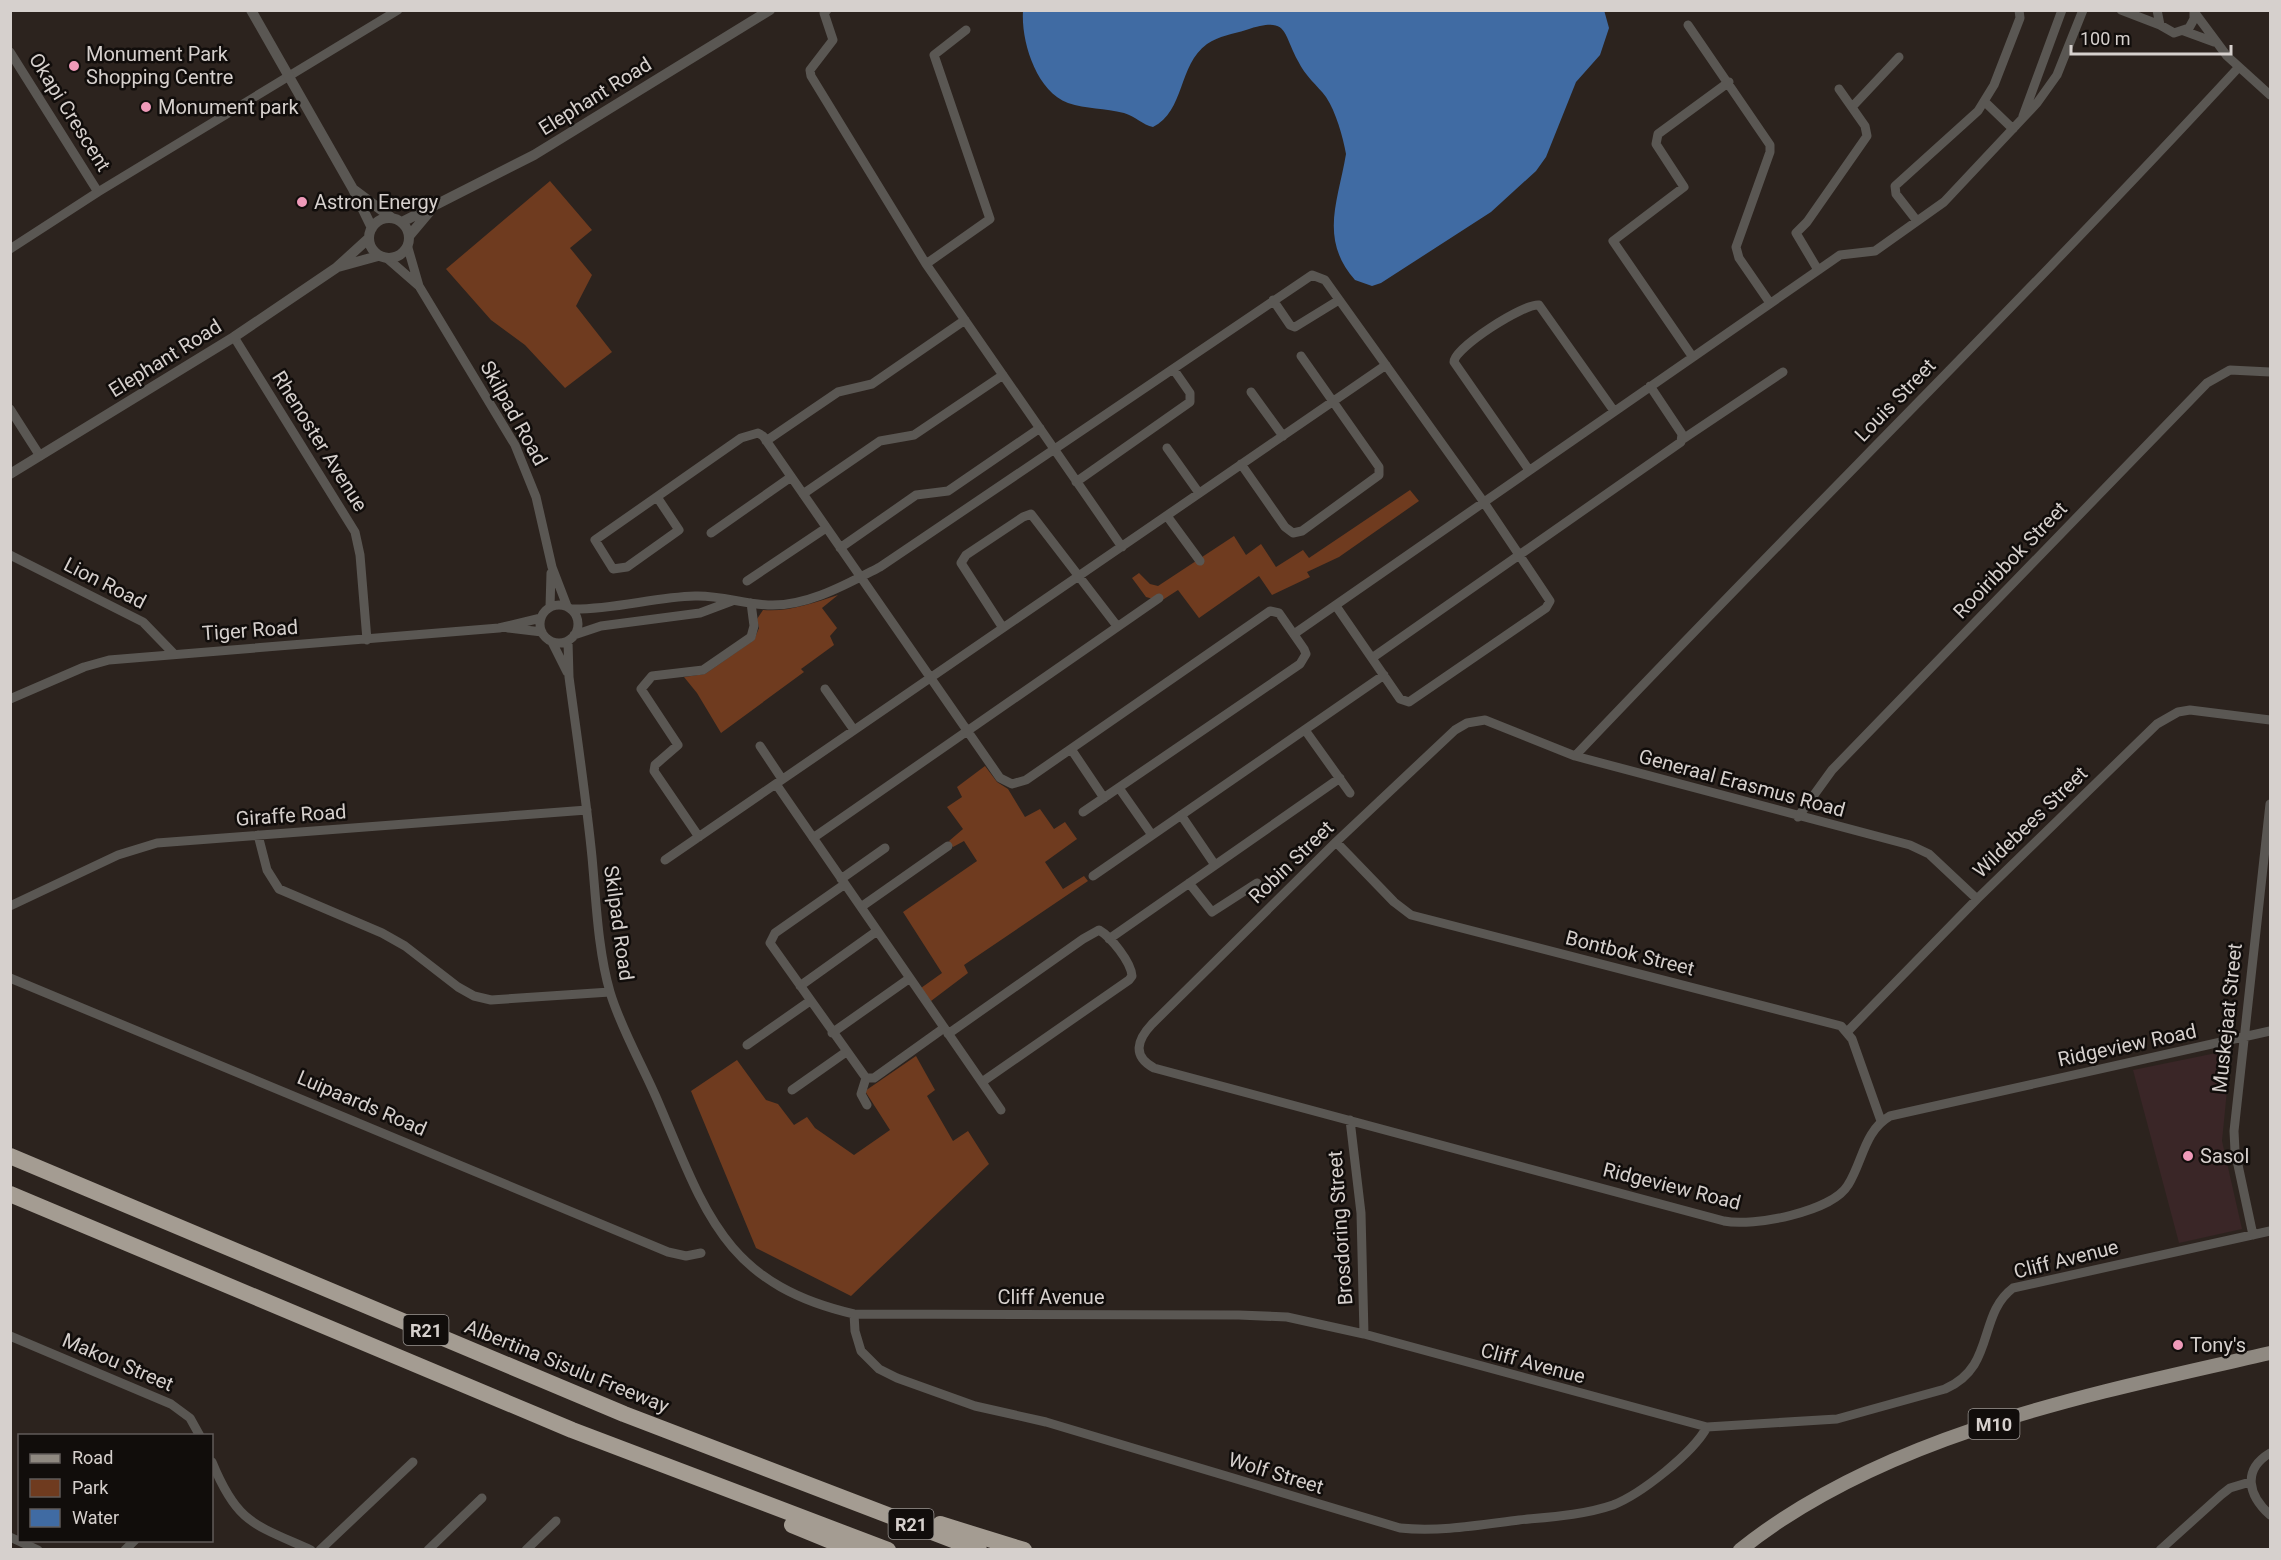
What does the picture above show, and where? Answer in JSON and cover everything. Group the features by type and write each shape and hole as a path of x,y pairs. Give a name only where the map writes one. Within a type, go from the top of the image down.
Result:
{"highway":[{"name":"Albertina Sisulu Freeway","path":"10,1156 624,1414 979,1550"},
{"name":"R21","path":"10,1194 572,1430 888,1550"},
{"path":"572,1430 616,1455 847,1548"},
{"path":"844,1498 865,1501 1024,1550"}],"main road":[{"name":"M10","path":"1740,1550 1808,1504 1855,1476 1895,1459 2024,1414 2078,1398 2271,1353"}],"street":[{"path":"251,10 353,189 370,233 373,251 383,258 400,256 408,248 410,235 397,220 353,189"},
{"path":"10,249 99,192 398,10"},
{"name":"Elephant Road","path":"397,220 436,206 534,155 770,10"},
{"path":"826,10 824,19 833,40 810,70 811,76 926,264 1122,547"},
{"path":"1917,221 1896,194 1897,182 1978,111 1985,102 2020,18 2019,10"},
{"path":"2022,121 2062,10"},
{"path":"1294,634 1818,270 1844,253 1875,251 1944,202 2022,121 2057,75 2083,10"},
{"path":"2121,10 2160,25 2168,31 2184,31 2214,42"},
{"path":"2157,10 2160,25"},
{"path":"2184,31 2192,24 2195,12"},
{"path":"2195,12 2209,30 2214,42 2238,68 2271,95"},
{"path":"1688,25 1770,145 1770,152 1736,247 1739,258 1770,303"},
{"path":"926,264 990,219 934,55 966,30"},
{"path":"2055,30 2072,36"},
{"name":"Okapi Crescent","path":"10,52 99,192"},
{"path":"1852,107 1899,57"},
{"name":"Louis Street","path":"1575,756 1714,610 2018,300 2238,68"},
{"path":"1692,356 1613,241 1684,187 1656,144 1658,134 1729,82"},
{"path":"1818,270 1796,233 1807,222 1866,139 1867,130 1839,89"},
{"path":"1985,102 2013,129"},
{"name":"Elephant Road","path":"410,235 436,206"},
{"path":"370,233 380,220 397,220"},
{"name":"Elephant Road","path":"10,474 234,337 336,268 370,233"},
{"name":"Skilpad Road","path":"408,248 418,286 515,445 536,497 552,567 569,608"},
{"name":"Elephant Road","path":"336,268 383,258"},
{"name":"Skilpad Road","path":"383,258 418,286"},
{"path":"732,601 699,614 601,626 571,638 552,642 542,632 541,618 550,607 600,609 693,596 770,605 806,599 860,577 880,567 1312,275 1325,280 1484,501 1550,601 1546,608 1409,702 1400,699 1336,606"},
{"path":"1273,300 1290,324 1295,327 1339,300"},
{"path":"1529,470 1454,362 1460,350 1518,311 1529,305 1539,306 1614,411"},
{"path":"766,441 837,392 872,384 965,320"},
{"name":"Rhenoster Avenue","path":"234,337 355,532 360,555 367,640"},
{"path":"1241,464 1285,527 1293,533 1302,531 1379,475 1379,467 1301,356"},
{"path":"665,860 1386,365"},
{"path":"1076,482 1190,402 1190,393 1174,370"},
{"name":"Rooiribbok Street","path":"1798,817 1832,770 2207,383 2230,370 2271,372"},
{"path":"1372,658 1683,439 1783,372"},
{"path":"803,494 880,441 914,435 1003,375"},
{"path":"1650,386 1683,439"},
{"path":"1251,392 1282,436"},
{"path":"10,409 40,456"},
{"path":"840,548 916,495 948,491 1040,428"},
{"path":"657,497 680,530 627,567 613,569 595,540 741,438 758,433 766,441 1000,778 1012,784 1026,780 1270,611 1279,613 1306,654 1300,663 1083,813"},
{"path":"1167,448 1199,493"},
{"path":"711,533 791,477"},
{"path":"1003,628 961,563 966,555 1031,514 1117,626"},
{"path":"1167,516 1200,561"},
{"path":"747,582 826,528"},
{"name":"Lion Road","path":"10,555 144,622 174,654"},
{"name":"Skilpad Road","path":"550,607 552,567"},
{"path":"813,838 1159,598"},
{"path":"699,837 654,771 658,762 678,745 641,689 652,676 703,670 751,637 754,626 751,603"},
{"path":"569,608 578,619 571,638"},
{"name":"Tiger Road","path":"10,699 99,663 174,654 499,628 541,618"},
{"name":"Tiger Road","path":"499,628 542,632"},
{"name":"Skilpad Road","path":"571,638 569,677 587,810 598,920 610,992 707,1214 736,1254"},
{"name":"Skilpad Road","path":"552,642 569,677"},
{"path":"1093,876 1384,675"},
{"path":"825,689 854,730"},
{"name":"Wildebees Street","path":"1848,1031 1977,899 2145,734 2166,718 2190,710 2271,720"},
{"name":"Generaal Erasmus Road","path":"1485,720 1575,756 1919,849 1936,859 1977,899"},
{"name":"Robin Street","path":"1138,1050 1142,1036 1152,1024 1336,842 1455,730 1467,723 1485,720"},
{"path":"1305,730 1350,793"},
{"path":"760,746 813,838 1001,1110"},
{"path":"1071,749 1104,798"},
{"path":"1109,939 1340,778"},
{"path":"1119,788 1152,835"},
{"name":"Muskejaat Street","path":"2253,1235 2235,1150 2234,1131 2242,1038 2271,804"},
{"name":"Giraffe Road","path":"10,906 142,846 587,810"},
{"path":"1181,815 1215,865"},
{"path":"258,835 269,876 279,889 395,940 474,996 491,1000 610,992"},
{"name":"Bontbok Street","path":"1336,842 1394,902 1411,915 1834,1024 1848,1031"},
{"path":"861,907 948,846"},
{"path":"866,1078 770,943 772,936 885,848"},
{"path":"1189,883 1212,912 1257,883"},
{"path":"866,1078 874,1078 1099,930 1109,939 1130,967 1132,976 1129,980 982,1082"},
{"path":"800,986 877,931"},
{"name":"Luipaards Road","path":"10,978 668,1252 686,1256 701,1253"},
{"path":"832,1033 910,978"},
{"path":"747,1045 810,1001"},
{"path":"1848,1031 1881,1121"},
{"name":"Ridgeview Road","path":"1138,1050 1142,1059 1154,1068 1738,1224 1758,1223 1824,1204 1842,1193 1871,1134 1881,1121 1890,1116 2271,1031"},
{"path":"792,1090 846,1052"},
{"path":"866,1078 861,1094 867,1105"},
{"name":"Brosdoring Street","path":"1350,1120 1361,1213 1364,1334"},
{"name":"Cliff Avenue","path":"736,1254 768,1281 786,1292 809,1302 854,1314 1267,1315 1364,1334 1707,1427 1836,1419 1945,1389 1958,1383 1969,1373 1980,1355 1996,1309 2013,1288 2271,1231"},
{"name":"Wolf Street","path":"854,1314 855,1332 861,1351 879,1369 897,1378 975,1406 1046,1422 1401,1528 1423,1530 1466,1526 1563,1515 1615,1504 1694,1448 1707,1427"},
{"name":"Makou Street","path":"10,1336 171,1404 190,1418 200,1434"},
{"path":"2271,1453 2257,1463 2250,1482 2255,1498 2271,1515"},
{"path":"320,1550 413,1462"},
{"path":"213,1469 234,1505 249,1521 311,1550"},
{"path":"2160,1550 2230,1488 2250,1482"},
{"path":"428,1550 482,1498"},
{"path":"526,1550 556,1521"},
{"path":"19,1542 38,1550"}],"shaded area":[{"path":"2231,1050 2222,1141 2242,1229 2179,1243 2133,1070"}],"green space":[{"path":"550,181 592,230 570,248 592,275 576,306 612,352 565,388 525,345 491,320 446,269"},
{"path":"1410,490 1419,501 1339,557 1307,572 1310,577 1272,595 1259,576 1199,618 1178,590 1161,601 1146,597 1132,578 1139,573 1150,584 1158,586 1234,536 1246,555 1261,544 1276,567 1303,550 1309,558"},
{"path":"838,595 822,608 837,628 830,636 834,645 801,669 804,672 721,733 697,693 684,677 705,674 754,640 759,628 757,619 763,610 792,608"},
{"path":"985,766 997,782 1008,789 1025,817 1040,809 1054,829 1065,822 1077,839 1045,862 1063,889 1084,876 1088,881 964,965 968,973 931,1001 921,988 942,973 903,912 977,861 964,841 953,847 949,841 963,829 947,807 962,797 957,787"},
{"path":"916,1056 935,1090 927,1096 953,1141 968,1131 989,1164 851,1296 756,1248 691,1091 737,1060 766,1100 778,1104 794,1125 807,1117 815,1128 854,1155 890,1130 865,1091"}],"water":[{"path":"1604,10 1609,28 1600,55 1576,82 1546,157 1536,171 1491,212 1381,283 1372,286 1355,280 1337,250 1334,220 1346,154 1339,125 1330,103 1301,66 1282,29 1270,25 1260,26 1221,37 1207,44 1191,64 1171,110 1153,127 1124,113 1075,105 1057,97 1039,77 1033,64 1025,36 1023,11"}],"place":[{"name":"Monument Park Shopping Centre","path":"74,66"},
{"name":"Monument park","path":"146,107"},
{"name":"Astron Energy","path":"302,202"},
{"name":"Sasol","path":"2188,1156"},
{"name":"Tony's","path":"2178,1345"}]}
